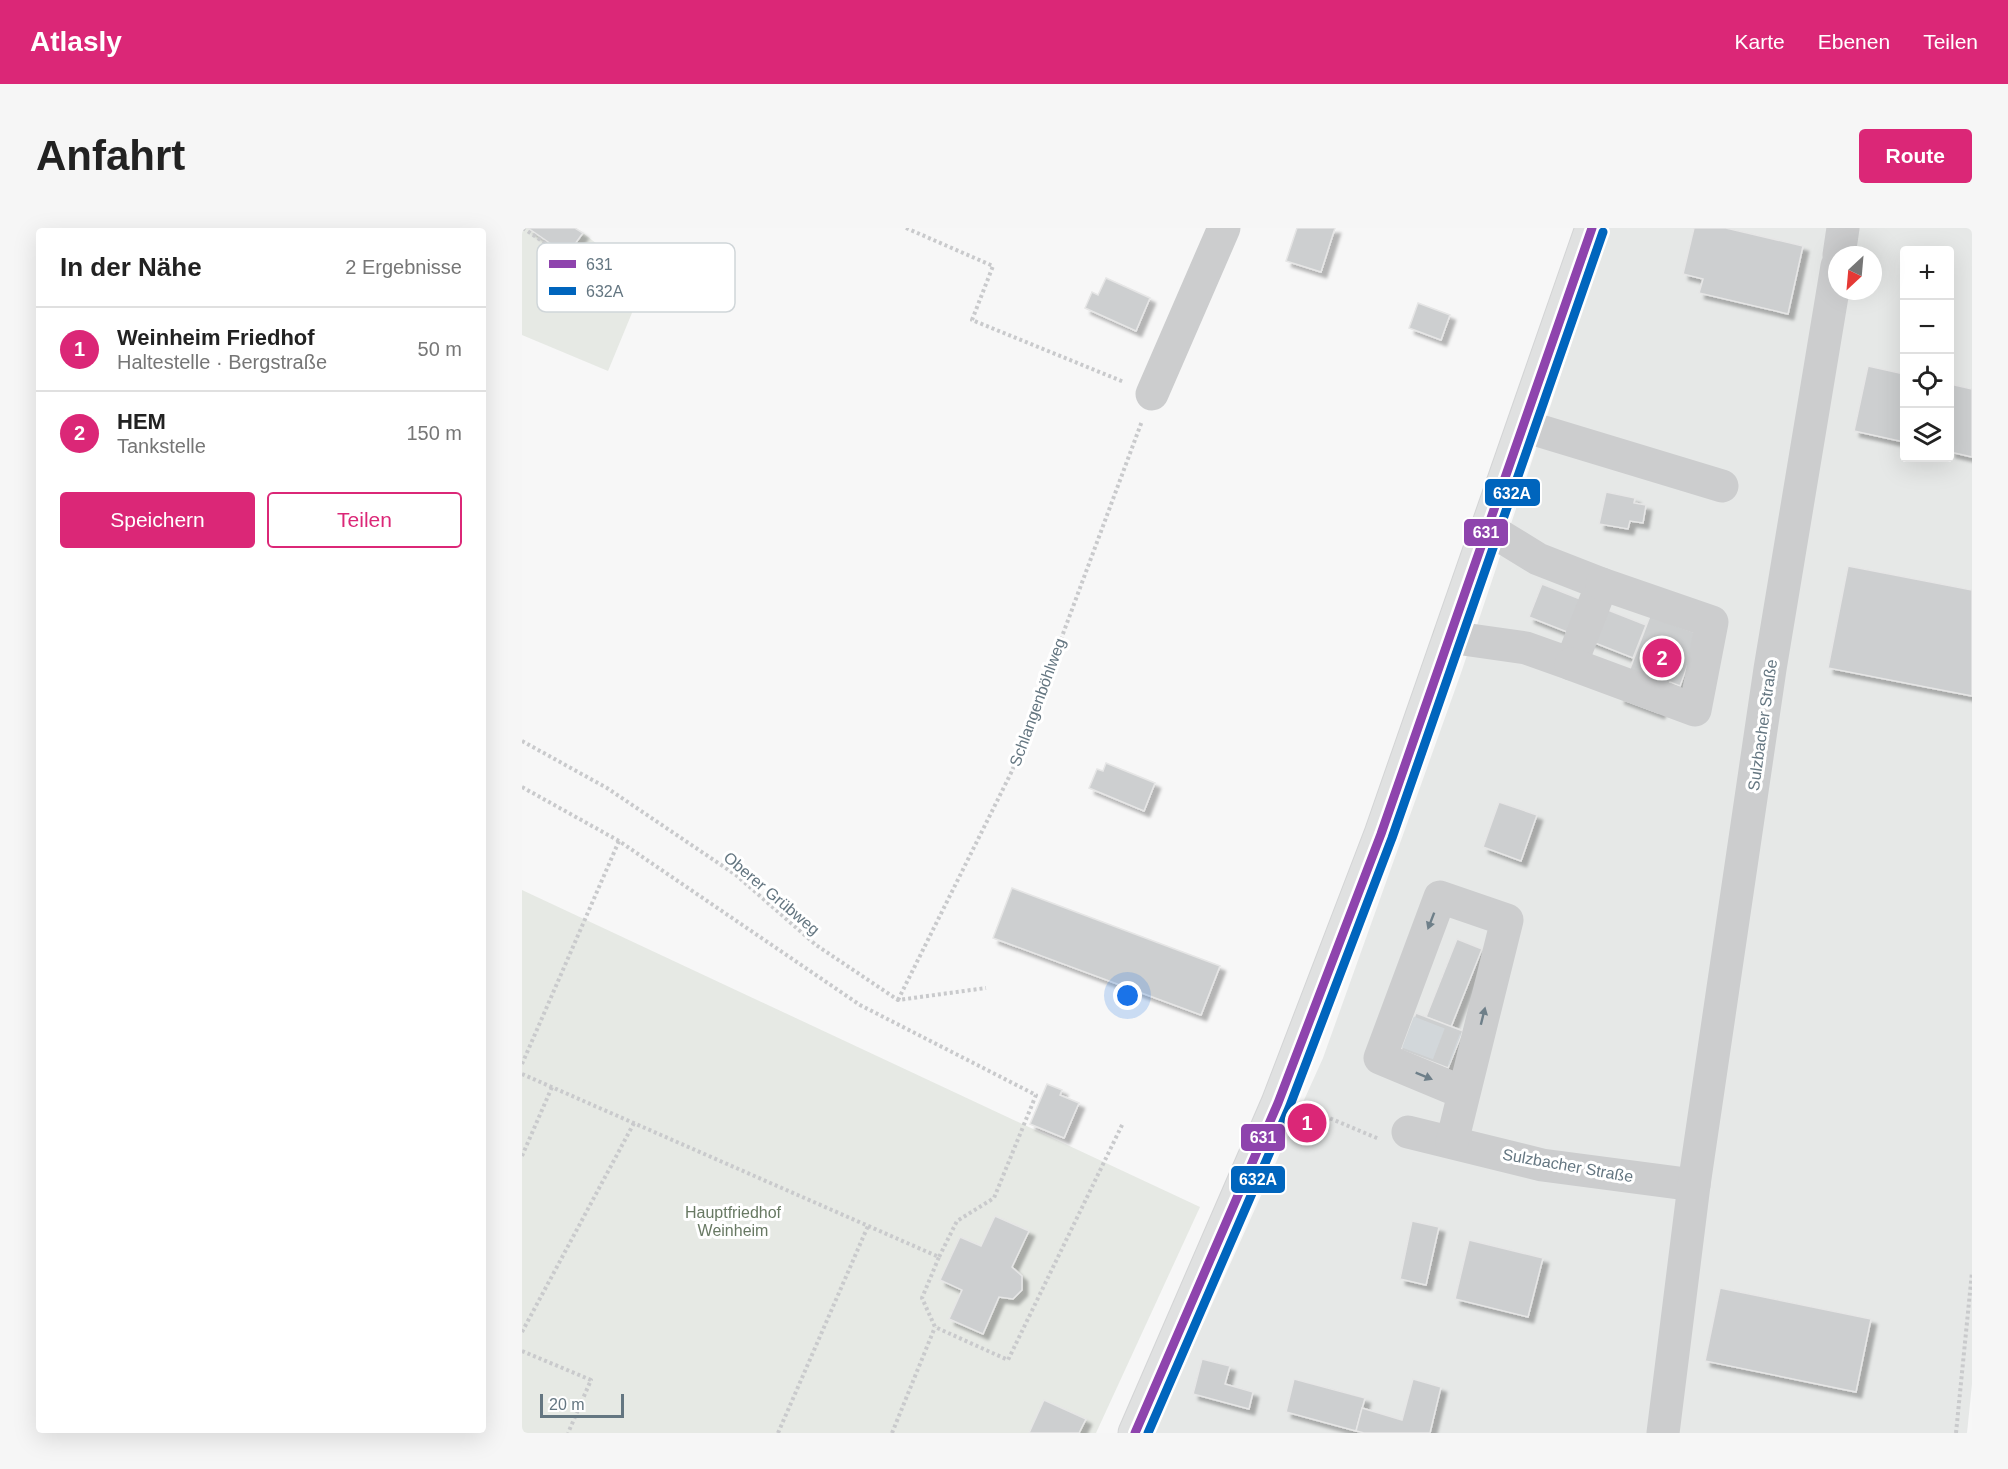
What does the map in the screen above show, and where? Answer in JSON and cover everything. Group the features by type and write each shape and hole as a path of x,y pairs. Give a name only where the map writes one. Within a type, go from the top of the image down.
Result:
{"main road":[{"path":"1135,1433 1278,1103 1381,834 1592,228"}],"street":[{"path":"1152,393 1224,228"},
{"path":"1840,246 1843,228"},
{"name":"Sulzbacher Straße","path":"1663,1433 1694,1185 1770,669 1831,300"},
{"path":"1524,426 1722,486"},
{"path":"1449,637 1526,648 1695,711 1712,622 1538,559 1489,529"},
{"path":"1571,664 1602,584"},
{"path":"1452,1142 1464,1093 1464,1054 1507,920 1440,897 1400,1028 1380,1058 1464,1093"},
{"name":"Sulzbacher Straße","path":"1408,1132 1542,1164 1694,1185"}],"path":[{"path":"523,228 545,243"},
{"path":"906,228 993,266 972,320 1152,393"},
{"name":"Schlangenböhlweg","path":"898,1000 1012,771 1152,393"},
{"name":"Oberer Grübweg","path":"522,741 607,788 736,875 816,945 898,1000"},
{"path":"522,788 619,841 860,1005 1036,1095 994,1198 957,1221 939,1257 922,1298 935,1327 1008,1360 1123,1123"},
{"path":"522,1064 619,841"},
{"path":"898,1000 986,988"},
{"path":"522,1074 939,1257"},
{"path":"522,1156 552,1086"},
{"path":"1302,1106 1380,1140 1408,1132"},
{"path":"522,1332 634,1123"},
{"path":"778,1433 868,1226"},
{"path":"1956,1433 1972,1272"},
{"path":"892,1433 935,1327"},
{"path":"522,1351 591,1380 568,1433"}],"shaded area":[{"path":"1610,228 1972,228 1972,1384 1967,1433 1154,1433 1323,1058 1461,673"}],"green space":[{"path":"522,228 528,228 550,243 537,243 537,312 632,312 608,371 522,335"},
{"path":"583,233 596,243 576,243"},
{"name":"Hauptfriedhof Weinheim","path":"522,890 1200,1207 1096,1433 522,1433"}],"building":[{"path":"528,228 575,228 583,233 576,243 550,243"},
{"path":"1297,228 1335,228 1321,272 1286,261"},
{"path":"1694,228 1726,228 1803,246 1788,314 1699,293 1703,279 1683,274"},
{"path":"1106,278 1150,298 1136,331 1085,308 1092,292 1098,295"},
{"path":"1418,303 1450,315 1441,340 1409,328"},
{"path":"1868,366 1900,373 1900,441 1854,431"},
{"path":"1954,385 1972,389 1972,457 1954,453"},
{"path":"1606,492 1635,498 1634,503 1646,505 1643,523 1630,521 1628,529 1599,524"},
{"path":"1848,566 1972,590 1972,696 1828,668"},
{"path":"1542,584 1646,625 1633,658 1529,617"},
{"path":"1650,616 1699,634 1680,686 1670,682 1659,713 1619,698"},
{"path":"1106,763 1155,783 1144,811 1089,788 1097,769 1103,771"},
{"path":"1499,802 1537,815 1521,861 1483,847"},
{"path":"1012,888 1220,966 1201,1015 993,938"},
{"path":"1457,939 1482,949 1451,1027 1426,1017"},
{"path":"1416,1013 1463,1031 1448,1068 1401,1050"},
{"path":"1047,1084 1062,1090 1060,1095 1079,1103 1064,1138 1030,1124"},
{"path":"995,1216 1029,1231 1012,1267 1022,1276 1022,1290 1013,1299 999,1297 983,1334 949,1319 962,1290 940,1280 960,1237 981,1246"},
{"path":"1412,1221 1439,1227 1426,1285 1400,1279"},
{"path":"1469,1240 1543,1258 1528,1317 1455,1299"},
{"path":"1720,1288 1871,1319 1856,1392 1705,1361"},
{"path":"1202,1359 1230,1366 1225,1384 1253,1392 1249,1409 1193,1394"},
{"path":"1294,1379 1365,1398 1356,1431 1286,1412"},
{"path":"1413,1379 1441,1387 1430,1433 1356,1431 1362,1408 1402,1420"},
{"path":"1044,1400 1086,1419 1079,1433 1029,1433"}],"tunnel":[{"path":"1408,1032 1455,1050"}],"transit line":[{"name":"631","path":"1135,1433 1278,1103 1381,834 1592,228"},
{"name":"632A","path":"1148,1433 1289,1108 1392,838 1603,232"}],"place":[{"name":"HEM","path":"1662,658"},
{"name":"Weinheim Friedhof","path":"1307,1123"}]}
